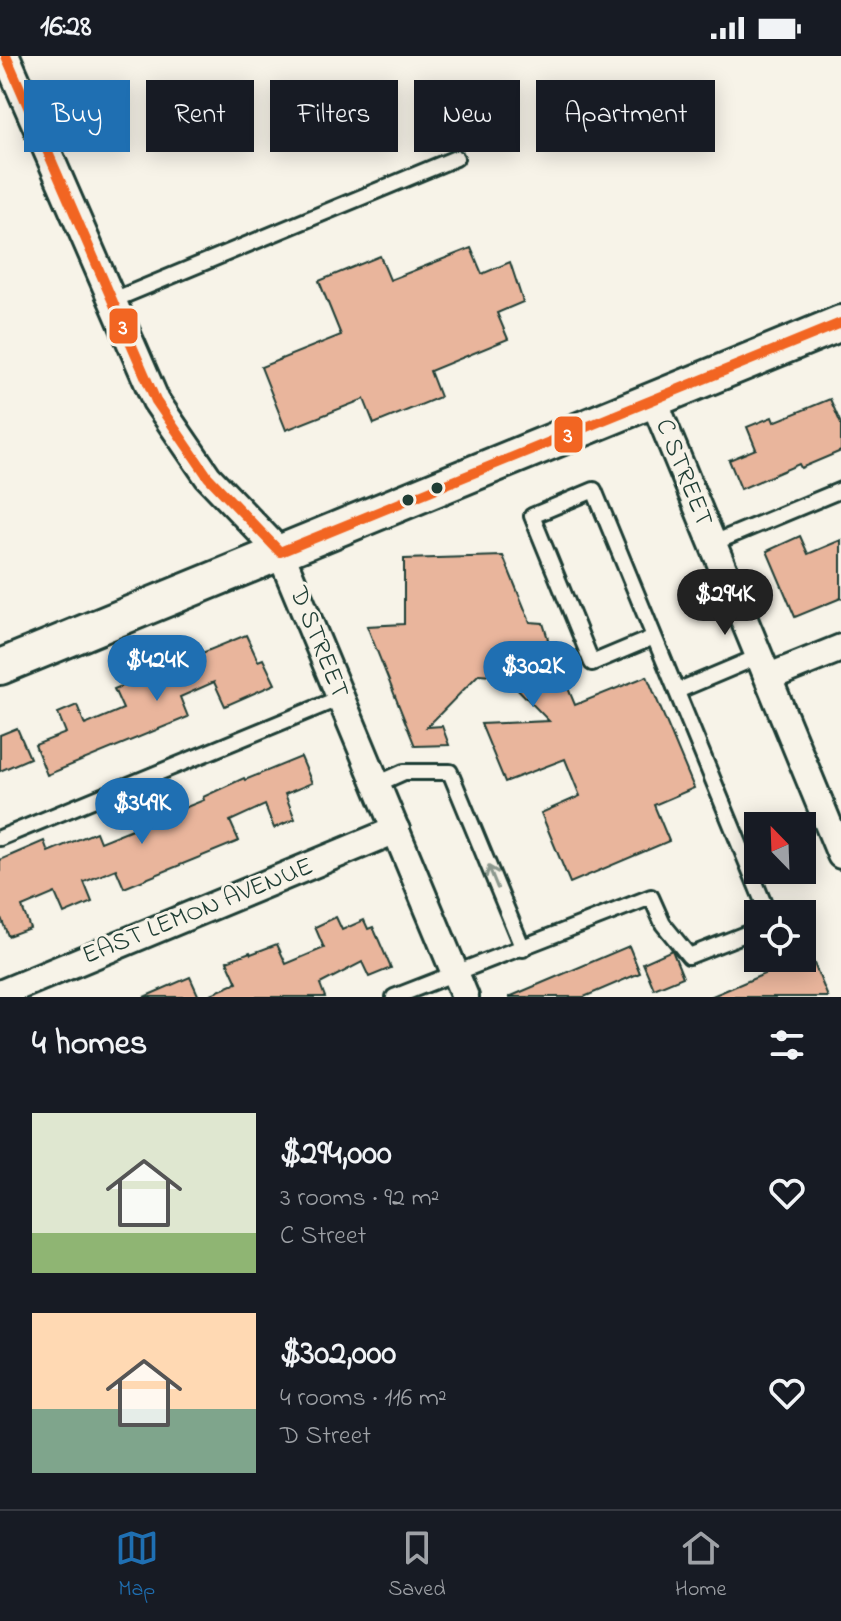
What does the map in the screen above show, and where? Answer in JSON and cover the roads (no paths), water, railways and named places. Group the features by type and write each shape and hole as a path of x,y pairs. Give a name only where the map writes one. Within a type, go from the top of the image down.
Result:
{"street":[{"name":"D STREET","path":"6,56 142,373 164,414 208,477 280,552 465,997"},
{"path":"0,667 841,323"},
{"name":"C STREET","path":"654,401 764,666 834,814 841,855"},
{"path":"764,666 841,648"},
{"name":"EAST LEMON AVENUE","path":"0,994 396,830"}],"lane":[{"path":"111,301 456,158"},
{"path":"654,637 592,663 532,516 594,490 762,900"},
{"path":"711,544 841,490"},
{"path":"677,691 764,666"},
{"path":"0,838 340,698"},
{"path":"377,784 404,772 450,772 523,949"},
{"path":"394,997 651,897 663,924 689,956 744,934"}]}
